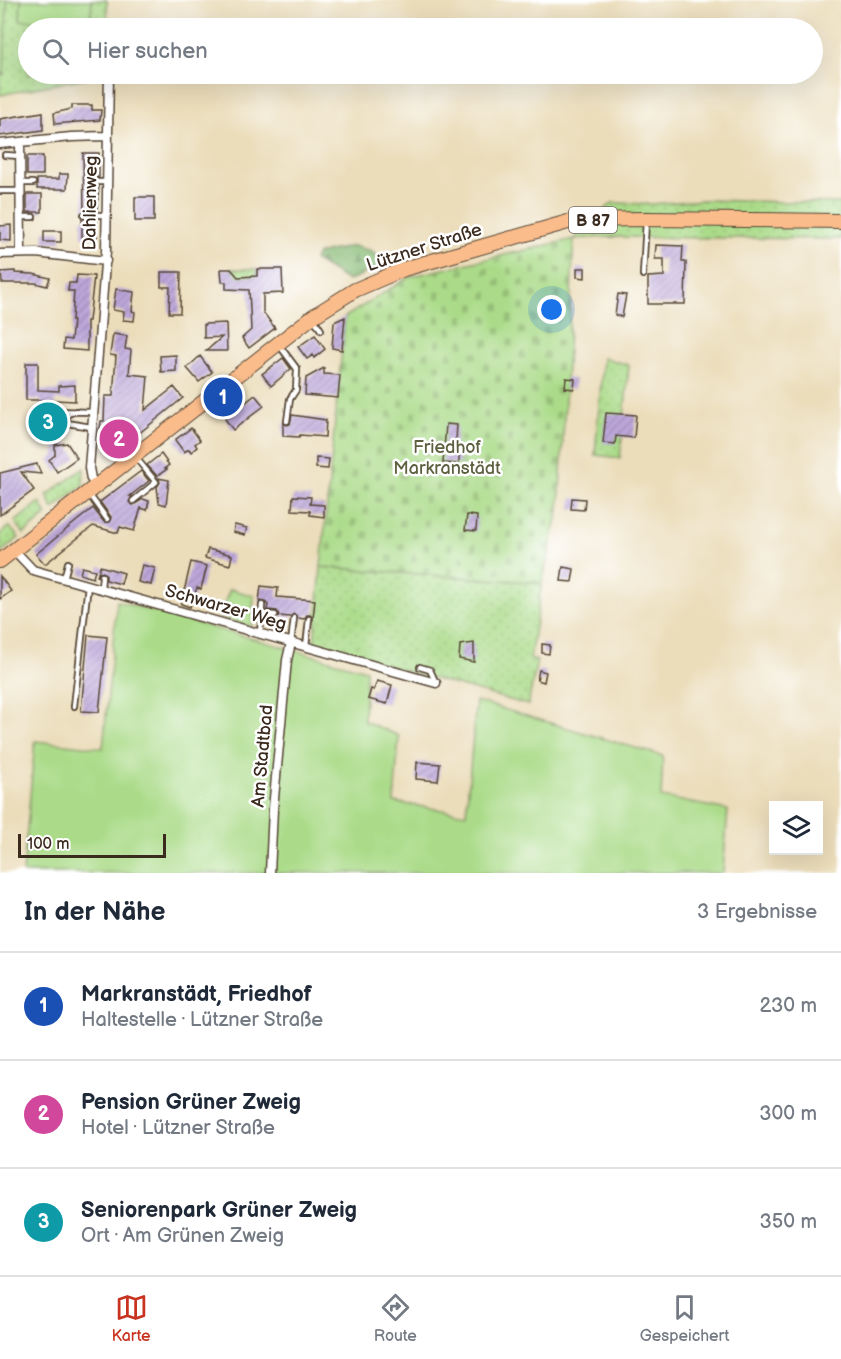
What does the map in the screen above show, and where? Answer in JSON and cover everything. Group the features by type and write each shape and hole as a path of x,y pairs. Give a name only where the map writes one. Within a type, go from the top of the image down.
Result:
{"main road":[{"name":"Lützner Straße","path":"0,561 312,317 355,290 404,269 575,220 841,221"}],"street":[{"name":"Dahlienweg","path":"93,490 89,468 105,265 109,84"},
{"name":"Dahlienweg","path":"0,144 107,136"},
{"path":"20,142 21,252"},
{"path":"0,254 21,252 61,254 69,258 105,265"},
{"name":"Schwarzer Weg","path":"14,550 33,570 435,683"},
{"name":"Am Stadtbad","path":"270,873 273,808 287,660 291,643"}],"lane":[{"path":"5,155 20,156"},
{"path":"94,182 108,182"},
{"path":"0,191 33,183"},
{"path":"84,215 107,216"},
{"path":"20,217 33,218"},
{"path":"643,275 646,219"},
{"path":"312,317 321,330"},
{"path":"278,344 297,369 296,390 290,399 287,421"},
{"path":"55,411 92,412"},
{"path":"75,411 68,414 67,423 91,427"},
{"path":"133,501 156,482 134,456"},
{"path":"93,490 108,519"},
{"path":"64,579 68,563"},
{"path":"101,588 102,576"},
{"path":"74,706 88,585"},
{"path":"260,634 262,605"},
{"path":"261,614 274,615"},
{"path":"291,643 294,618"},
{"path":"306,647 309,619"},
{"path":"420,667 430,670 435,683"}],"green space":[{"path":"0,0 7,0 4,74 0,74"},
{"path":"7,0 21,0 20,18 18,18 18,84 55,84 0,95 0,74 4,74"},
{"path":"21,0 92,0 90,18 20,18"},
{"path":"92,0 107,0 108,18 90,18"},
{"path":"703,200 841,203 841,239 609,237 574,239 612,203 652,204"},
{"name":"Friedhof Markranstädt","path":"574,239 559,510 542,583 321,567 345,317 409,277"},
{"path":"353,246 372,251 383,265 348,281 314,260 317,254"},
{"path":"231,269 257,269 257,276 236,277"},
{"path":"603,358 629,365 620,458 595,455"},
{"path":"84,468 83,485 53,509 47,495"},
{"path":"40,502 47,515 24,534 15,522"},
{"path":"9,526 19,538 0,553 0,534"},
{"path":"321,567 542,583 530,659 537,661 528,705 314,645"},
{"path":"230,589 254,596 252,627 219,617"},
{"path":"117,601 366,670 364,721 399,736 394,802 466,814 476,701 663,756 661,797 728,810 723,873 23,873 35,741 103,748"}],"building":[{"path":"72,105 92,105 92,110 101,110 100,120 55,124 54,113 72,109"},
{"path":"43,112 43,130 0,136 0,119"},
{"path":"83,153 99,153 99,177 92,178 90,181 92,186 99,186 97,210 84,211"},
{"path":"27,156 43,156 43,175 27,175"},
{"path":"59,174 68,174 67,189 37,189 37,179 59,179"},
{"path":"27,194 42,194 42,212 27,212"},
{"path":"135,197 154,197 154,221 135,221"},
{"path":"82,219 97,219 97,237 82,237"},
{"path":"11,225 11,241 0,240 0,226"},
{"path":"44,231 61,231 61,242 44,242"},
{"path":"656,245 683,246 682,262 686,262 685,304 648,304 648,277 664,276 664,259 655,259"},
{"path":"577,268 585,268 585,278 577,277"},
{"path":"221,269 231,269 238,277 257,276 257,269 282,269 283,293 263,294 263,312 275,328 249,348 242,338 251,330 249,290 226,289 226,282 222,282"},
{"path":"15,271 15,273 50,278 47,286 35,283 2,283 1,272"},
{"path":"161,272 181,272 180,313 169,313 170,287 161,287"},
{"path":"77,275 94,276 89,321 87,321 87,351 63,349 64,339 71,340 73,320 74,291 68,291 69,283 76,283"},
{"path":"116,289 134,292 132,311 135,312 134,321 123,320 124,312 113,310"},
{"path":"618,294 626,295 622,317 615,315"},
{"path":"345,317 342,350 332,348 334,322"},
{"path":"226,323 227,351 206,351 222,337 204,338 204,324"},
{"path":"113,334 127,336 125,349 131,350 129,374 148,376 145,410 174,387 183,398 112,455 104,445 111,439 100,428 101,421 104,421 105,396 113,396 116,356 110,355"},
{"path":"315,335 325,349 314,358 313,355 307,359 298,347"},
{"path":"176,355 176,371 161,372 160,356"},
{"path":"200,356 212,372 199,382 187,368"},
{"path":"283,358 291,369 271,386 262,374"},
{"path":"26,363 38,363 38,390 59,391 59,386 75,385 75,401 55,400 55,407 51,409 51,414 55,416 55,434 41,433 41,400 26,400"},
{"path":"324,368 324,374 340,375 338,398 305,395 306,378"},
{"path":"566,378 575,379 574,389 565,388"},
{"path":"255,395 264,406 233,430 225,419"},
{"path":"606,413 636,415 634,438 616,436 615,444 603,443"},
{"path":"292,415 326,420 325,437 283,436 283,423 290,424"},
{"path":"446,424 457,425 455,455 459,455 459,464 443,463"},
{"path":"191,428 200,440 191,452 189,449 184,452 175,440"},
{"path":"67,443 77,458 57,472 49,460 55,455 55,445"},
{"path":"161,454 169,465 157,476 147,465"},
{"path":"316,458 329,459 328,469 316,468"},
{"path":"37,464 41,474 21,472 34,490 0,515 0,473"},
{"path":"141,471 149,481 130,496 132,496 129,502 133,505 143,499 149,501 147,510 141,508 134,531 120,527 118,533 93,526 45,564 36,554 93,508 104,522 110,522 111,517 100,502"},
{"path":"158,478 169,480 166,505 159,503 157,487 160,482"},
{"path":"293,496 311,497 310,504 324,505 324,517 310,515 310,511 292,510"},
{"path":"572,498 585,499 584,510 571,509"},
{"path":"467,515 477,516 476,531 465,530"},
{"path":"235,525 247,528 245,535 233,532"},
{"path":"208,549 232,555 230,565 205,558"},
{"path":"191,562 207,566 201,589 197,588 190,607 181,604"},
{"path":"142,565 155,568 151,585 138,582"},
{"path":"100,566 124,573 121,584 106,580 103,572 97,577"},
{"path":"82,567 95,570 93,578 80,574"},
{"path":"563,567 574,569 572,582 561,581"},
{"path":"0,576 11,591 0,599"},
{"path":"261,586 278,588 277,597 315,600 313,619 310,615 304,619 294,614 290,617 279,616 277,611 267,610 268,605 259,601"},
{"path":"225,603 234,606 231,615 223,613"},
{"path":"88,635 107,637 99,712 81,711"},
{"path":"474,643 474,662 459,659 460,645"},
{"path":"542,644 550,645 549,654 542,653"},
{"path":"539,670 546,672 544,682 537,680"},
{"path":"377,681 392,685 387,704 368,699"},
{"path":"417,762 440,764 438,781 416,779"}],"place":[{"name":"Markranstädt, Friedhof","path":"223,397"},
{"name":"Seniorenpark Grüner Zweig","path":"48,422"},
{"name":"Pension Grüner Zweig","path":"119,439"}]}
